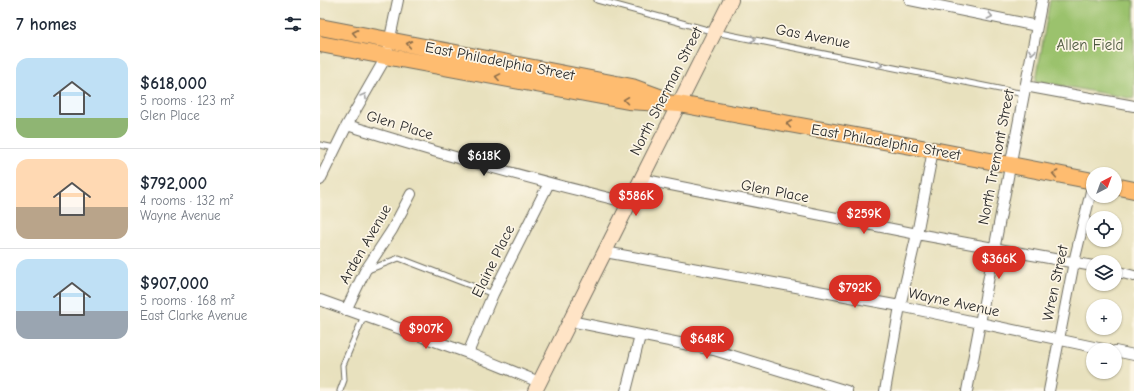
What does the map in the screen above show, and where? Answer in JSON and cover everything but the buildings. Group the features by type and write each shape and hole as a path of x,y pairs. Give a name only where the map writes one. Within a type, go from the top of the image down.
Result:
{"main road":[{"name":"North Sherman Street","path":"537,386 731,0"},
{"name":"East Philadelphia Street","path":"320,27 632,86 679,104"},
{"name":"East Philadelphia Street","path":"320,44 628,101 679,104 933,150 1086,181"},
{"path":"1122,187 1134,190"}],"street":[{"path":"320,180 347,125 386,57 398,0"},
{"path":"910,0 1037,26"},
{"name":"North Tremont Street","path":"967,391 1042,0"},
{"name":"Gas Avenue","path":"1025,90 1134,106"},
{"name":"Glen Place","path":"347,125 426,150 629,203"},
{"path":"885,391 900,306 918,234 933,150"},
{"name":"Glen Place","path":"641,179 918,234 1086,265"},
{"name":"Elaine Place","path":"468,353 493,294 549,183"},
{"name":"Arden Avenue","path":"346,310 365,271 392,230 411,194"},
{"name":"Wren Street","path":"1049,391 1074,262 1088,203"},
{"name":"Wayne Avenue","path":"604,252 900,306 1086,346"},
{"path":"1122,273 1134,276"},
{"path":"320,300 468,353 537,386"},
{"path":"570,321 714,350 847,391"},
{"path":"626,391 640,336"},
{"path":"1122,353 1134,355"}],"lane":[{"name":"Gas Avenue","path":"597,0 715,32 1025,90"},
{"path":"320,145 335,148"},
{"path":"365,271 398,258 493,294"},
{"path":"340,391 344,380 343,365 364,316"}],"green space":[{"name":"Allen Field","path":"1050,0 1134,0 1134,99 1036,81"}]}
